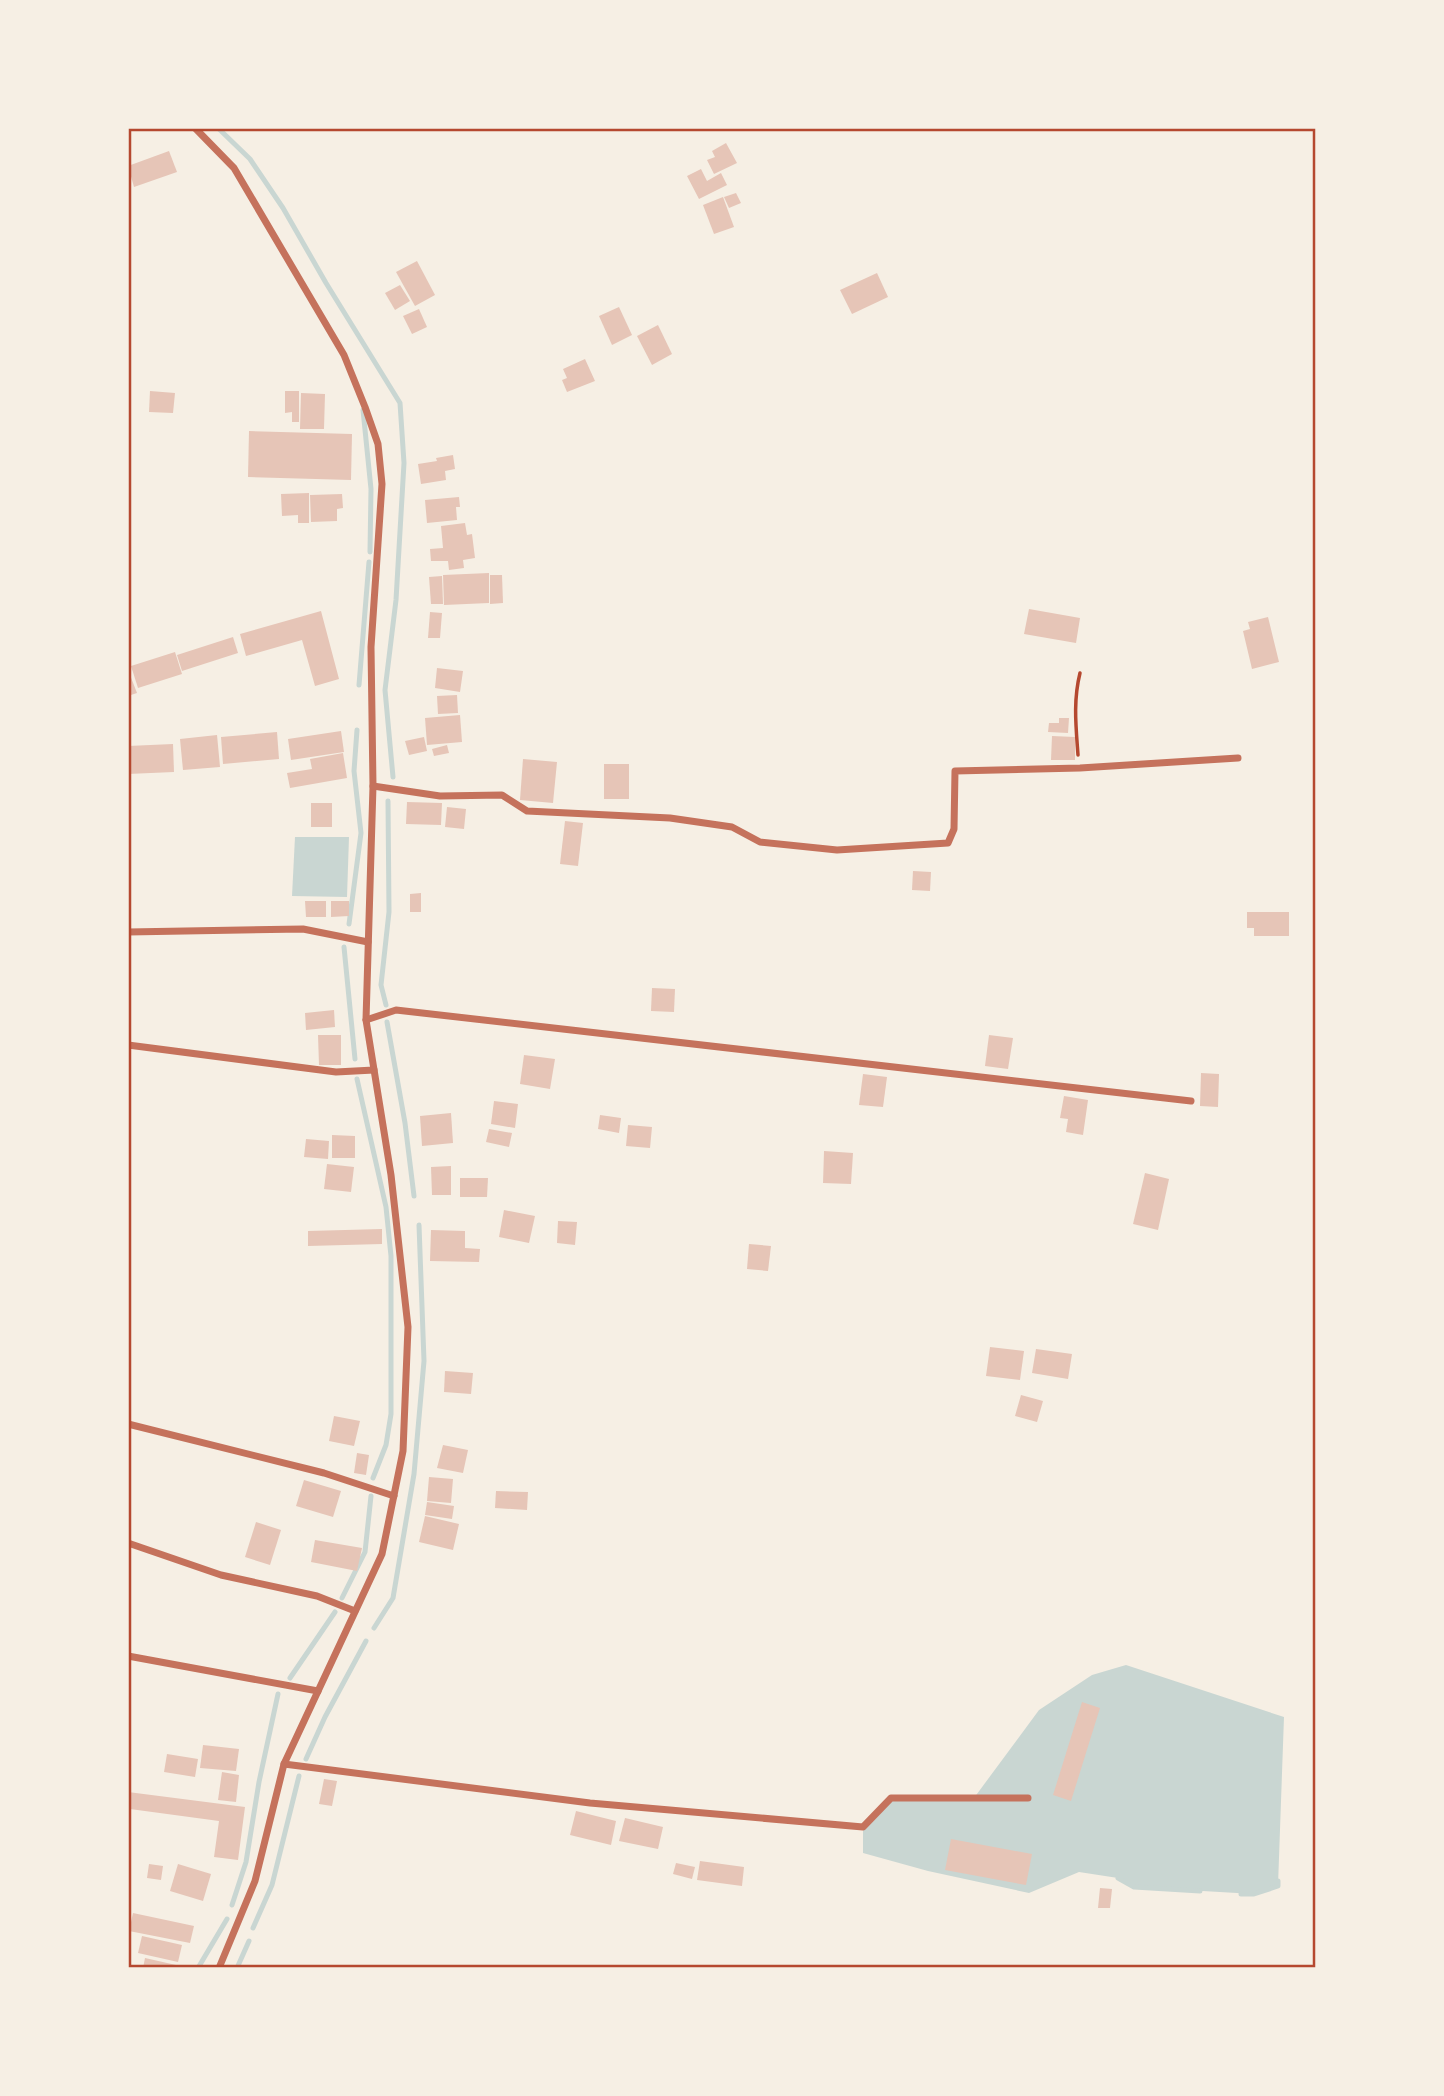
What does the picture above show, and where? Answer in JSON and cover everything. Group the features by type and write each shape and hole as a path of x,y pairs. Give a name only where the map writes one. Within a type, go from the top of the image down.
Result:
{"street":[{"path":"195,128 234,168 344,355 377,444 382,484 371,647 373,786 366,1020 391,1175 408,1327 403,1451 382,1554 284,1764 255,1881 219,1968"},
{"path":"373,786 440,796 502,795 527,811 683,820 732,827 760,842 837,850 948,844 954,830 955,771 1080,768 1238,758"},
{"path":"128,932 303,929 368,942"},
{"path":"366,1020 396,1010 1191,1101"},
{"path":"128,1045 335,1072 374,1070"},
{"path":"128,1424 324,1473 394,1496"},
{"path":"128,1543 221,1575 317,1595 355,1611"},
{"path":"128,1656 318,1691"},
{"path":"284,1764 590,1802 863,1827 891,1798 1028,1798"}],"path":[{"path":"1080,673 1075,711 1080,768"}],"shaded area":[{"path":"295,837 349,837 347,897 292,896"},
{"path":"1126,1665 1284,1717 1278,1886 1254,1894 1134,1887 1118,1878 1079,1872 1029,1893 928,1871 863,1853 863,1827 891,1798 974,1798 1039,1710 1092,1675"}],"building":[{"path":"726,143 737,163 714,174 707,160 715,157 712,151"},
{"path":"169,151 177,172 134,187 128,166"},
{"path":"701,169 707,181 721,173 727,185 699,199 687,176"},
{"path":"736,193 741,203 729,208 724,197"},
{"path":"723,197 734,227 714,234 703,205"},
{"path":"417,261 435,295 415,306 396,272"},
{"path":"877,273 888,297 852,314 840,290"},
{"path":"400,285 410,301 395,310 385,293"},
{"path":"619,307 632,335 612,345 599,316"},
{"path":"419,309 427,327 412,334 403,316"},
{"path":"658,325 672,354 652,365 637,336"},
{"path":"585,359 595,381 567,392 562,380 567,378 563,369"},
{"path":"150,391 175,393 173,413 149,412"},
{"path":"285,391 299,391 299,422 292,422 292,412 285,413"},
{"path":"301,393 325,394 324,429 300,429"},
{"path":"249,431 352,434 351,480 248,477"},
{"path":"453,455 455,469 445,471 446,480 421,484 418,464"},
{"path":"309,493 309,523 298,523 298,515 282,516 281,494"},
{"path":"342,494 343,508 337,509 337,521 311,522 310,495"},
{"path":"459,497 460,507 456,507 457,520 427,523 425,500"},
{"path":"465,523 467,535 472,534 475,558 463,560 464,568 449,570 448,561 431,561 430,549 443,548 441,526"},
{"path":"489,573 489,603 444,605 443,575"},
{"path":"490,575 502,575 503,603 490,604"},
{"path":"442,576 443,604 431,604 429,577"},
{"path":"1029,609 1080,618 1076,643 1024,634"},
{"path":"321,611 339,679 315,686 302,640 246,656 240,634"},
{"path":"430,612 442,613 440,638 428,638"},
{"path":"1268,617 1279,662 1252,669 1243,631 1250,629 1248,622"},
{"path":"233,637 238,653 182,671 177,655"},
{"path":"175,652 182,674 138,688 131,666"},
{"path":"437,668 463,671 460,692 435,688"},
{"path":"130,675 137,693 128,696 128,676"},
{"path":"457,695 458,713 438,714 437,696"},
{"path":"460,715 462,742 427,745 425,718"},
{"path":"1059,718 1069,718 1068,733 1048,732 1049,723 1059,723"},
{"path":"341,731 344,752 291,760 288,739"},
{"path":"277,732 279,759 223,764 221,737"},
{"path":"217,735 220,767 183,770 180,739"},
{"path":"1052,736 1075,737 1075,760 1051,760"},
{"path":"424,737 427,751 409,755 405,741"},
{"path":"173,744 174,772 128,774 128,746"},
{"path":"447,745 449,753 434,756 432,749"},
{"path":"343,753 347,778 290,788 287,773 312,769 310,759"},
{"path":"523,759 557,762 553,803 520,800"},
{"path":"604,764 629,764 629,799 604,799"},
{"path":"407,802 442,803 441,825 406,824"},
{"path":"311,803 332,803 332,827 311,827"},
{"path":"447,807 466,809 464,829 445,827"},
{"path":"565,821 583,823 578,866 560,864"},
{"path":"913,871 931,872 930,891 912,890"},
{"path":"421,893 421,912 410,912 410,894"},
{"path":"305,901 326,901 326,917 306,917"},
{"path":"331,901 349,901 349,916 331,917"},
{"path":"1247,912 1289,912 1289,936 1254,936 1254,928 1247,928"},
{"path":"652,988 675,989 674,1012 651,1011"},
{"path":"334,1010 335,1027 306,1030 305,1013"},
{"path":"318,1035 341,1035 341,1065 319,1065"},
{"path":"989,1035 1013,1038 1008,1069 985,1066"},
{"path":"524,1055 555,1059 550,1089 520,1084"},
{"path":"1201,1073 1219,1074 1218,1107 1200,1106"},
{"path":"863,1074 887,1077 883,1107 859,1105"},
{"path":"1064,1096 1088,1100 1083,1135 1066,1132 1068,1119 1060,1118"},
{"path":"494,1101 518,1104 515,1128 491,1124"},
{"path":"451,1113 453,1143 422,1146 420,1116"},
{"path":"600,1115 621,1118 619,1133 598,1129"},
{"path":"628,1125 652,1127 650,1148 626,1146"},
{"path":"489,1129 512,1133 509,1147 486,1142"},
{"path":"332,1135 355,1136 355,1158 332,1158"},
{"path":"306,1139 329,1141 328,1159 304,1157"},
{"path":"824,1151 853,1153 851,1184 823,1183"},
{"path":"327,1164 354,1167 351,1192 324,1189"},
{"path":"451,1166 451,1195 432,1195 431,1167"},
{"path":"1145,1173 1169,1179 1158,1230 1133,1224"},
{"path":"460,1178 488,1178 487,1197 460,1197"},
{"path":"504,1210 535,1216 529,1243 499,1237"},
{"path":"558,1221 577,1222 575,1245 557,1243"},
{"path":"382,1229 382,1244 308,1246 308,1231"},
{"path":"431,1230 465,1231 465,1248 480,1249 479,1262 430,1261"},
{"path":"749,1244 771,1246 768,1271 747,1269"},
{"path":"990,1347 1024,1351 1020,1380 986,1376"},
{"path":"1036,1349 1072,1354 1068,1379 1032,1373"},
{"path":"445,1371 473,1373 471,1394 444,1392"},
{"path":"1021,1395 1043,1401 1037,1422 1015,1416"},
{"path":"334,1416 360,1421 354,1446 329,1441"},
{"path":"443,1445 468,1450 463,1473 437,1468"},
{"path":"357,1453 369,1455 366,1475 354,1473"},
{"path":"429,1477 453,1479 451,1503 427,1501"},
{"path":"304,1480 341,1491 333,1517 296,1506"},
{"path":"496,1491 528,1492 527,1510 495,1508"},
{"path":"427,1502 454,1506 452,1519 425,1515"},
{"path":"425,1516 459,1524 453,1550 419,1542"},
{"path":"256,1522 281,1530 270,1565 245,1557"},
{"path":"315,1540 362,1548 357,1571 311,1562"},
{"path":"1082,1702 1100,1708 1071,1801 1053,1795"},
{"path":"203,1745 239,1749 236,1771 200,1768"},
{"path":"167,1754 198,1759 195,1777 164,1772"},
{"path":"222,1772 239,1775 236,1802 218,1800"},
{"path":"324,1779 337,1781 332,1806 319,1804"},
{"path":"128,1792 245,1807 238,1860 214,1857 219,1821 130,1809 129,1816"},
{"path":"576,1811 616,1821 611,1845 570,1835"},
{"path":"625,1818 663,1827 658,1849 619,1841"},
{"path":"951,1839 1032,1854 1026,1885 945,1870"},
{"path":"700,1861 744,1867 742,1886 697,1880"},
{"path":"676,1863 695,1867 692,1879 673,1874"},
{"path":"149,1864 163,1866 161,1880 147,1878"},
{"path":"178,1864 211,1874 203,1901 170,1891"},
{"path":"1100,1888 1112,1889 1110,1908 1098,1908"},
{"path":"133,1913 194,1926 190,1943 129,1931"},
{"path":"142,1936 182,1945 178,1962 138,1953"},
{"path":"145,1958 176,1965 175,1968 143,1968"}],"waterway":[{"path":"218,128 250,159 283,208 400,403 404,463 396,600 385,690 393,777"},
{"path":"363,410 371,489 370,552"},
{"path":"359,685 369,562"},
{"path":"349,924 361,833 354,771 357,730"},
{"path":"386,1005 381,985 389,912 388,801"},
{"path":"344,947 355,1059"},
{"path":"387,1022 405,1123 414,1196"},
{"path":"357,1079 386,1207 391,1256 391,1414 386,1445 373,1478"},
{"path":"374,1628 393,1598 414,1474 424,1361 419,1225"},
{"path":"342,1598 365,1552 371,1496"},
{"path":"290,1678 335,1612"},
{"path":"306,1759 325,1717 366,1641"},
{"path":"232,1905 246,1862 259,1782 278,1694"},
{"path":"253,1928 272,1885 299,1776"},
{"path":"1118,1878 1134,1887 1200,1891"},
{"path":"1241,1894 1254,1894 1278,1886 1278,1881"},
{"path":"198,1968 227,1919"},
{"path":"237,1968 249,1941"}]}
